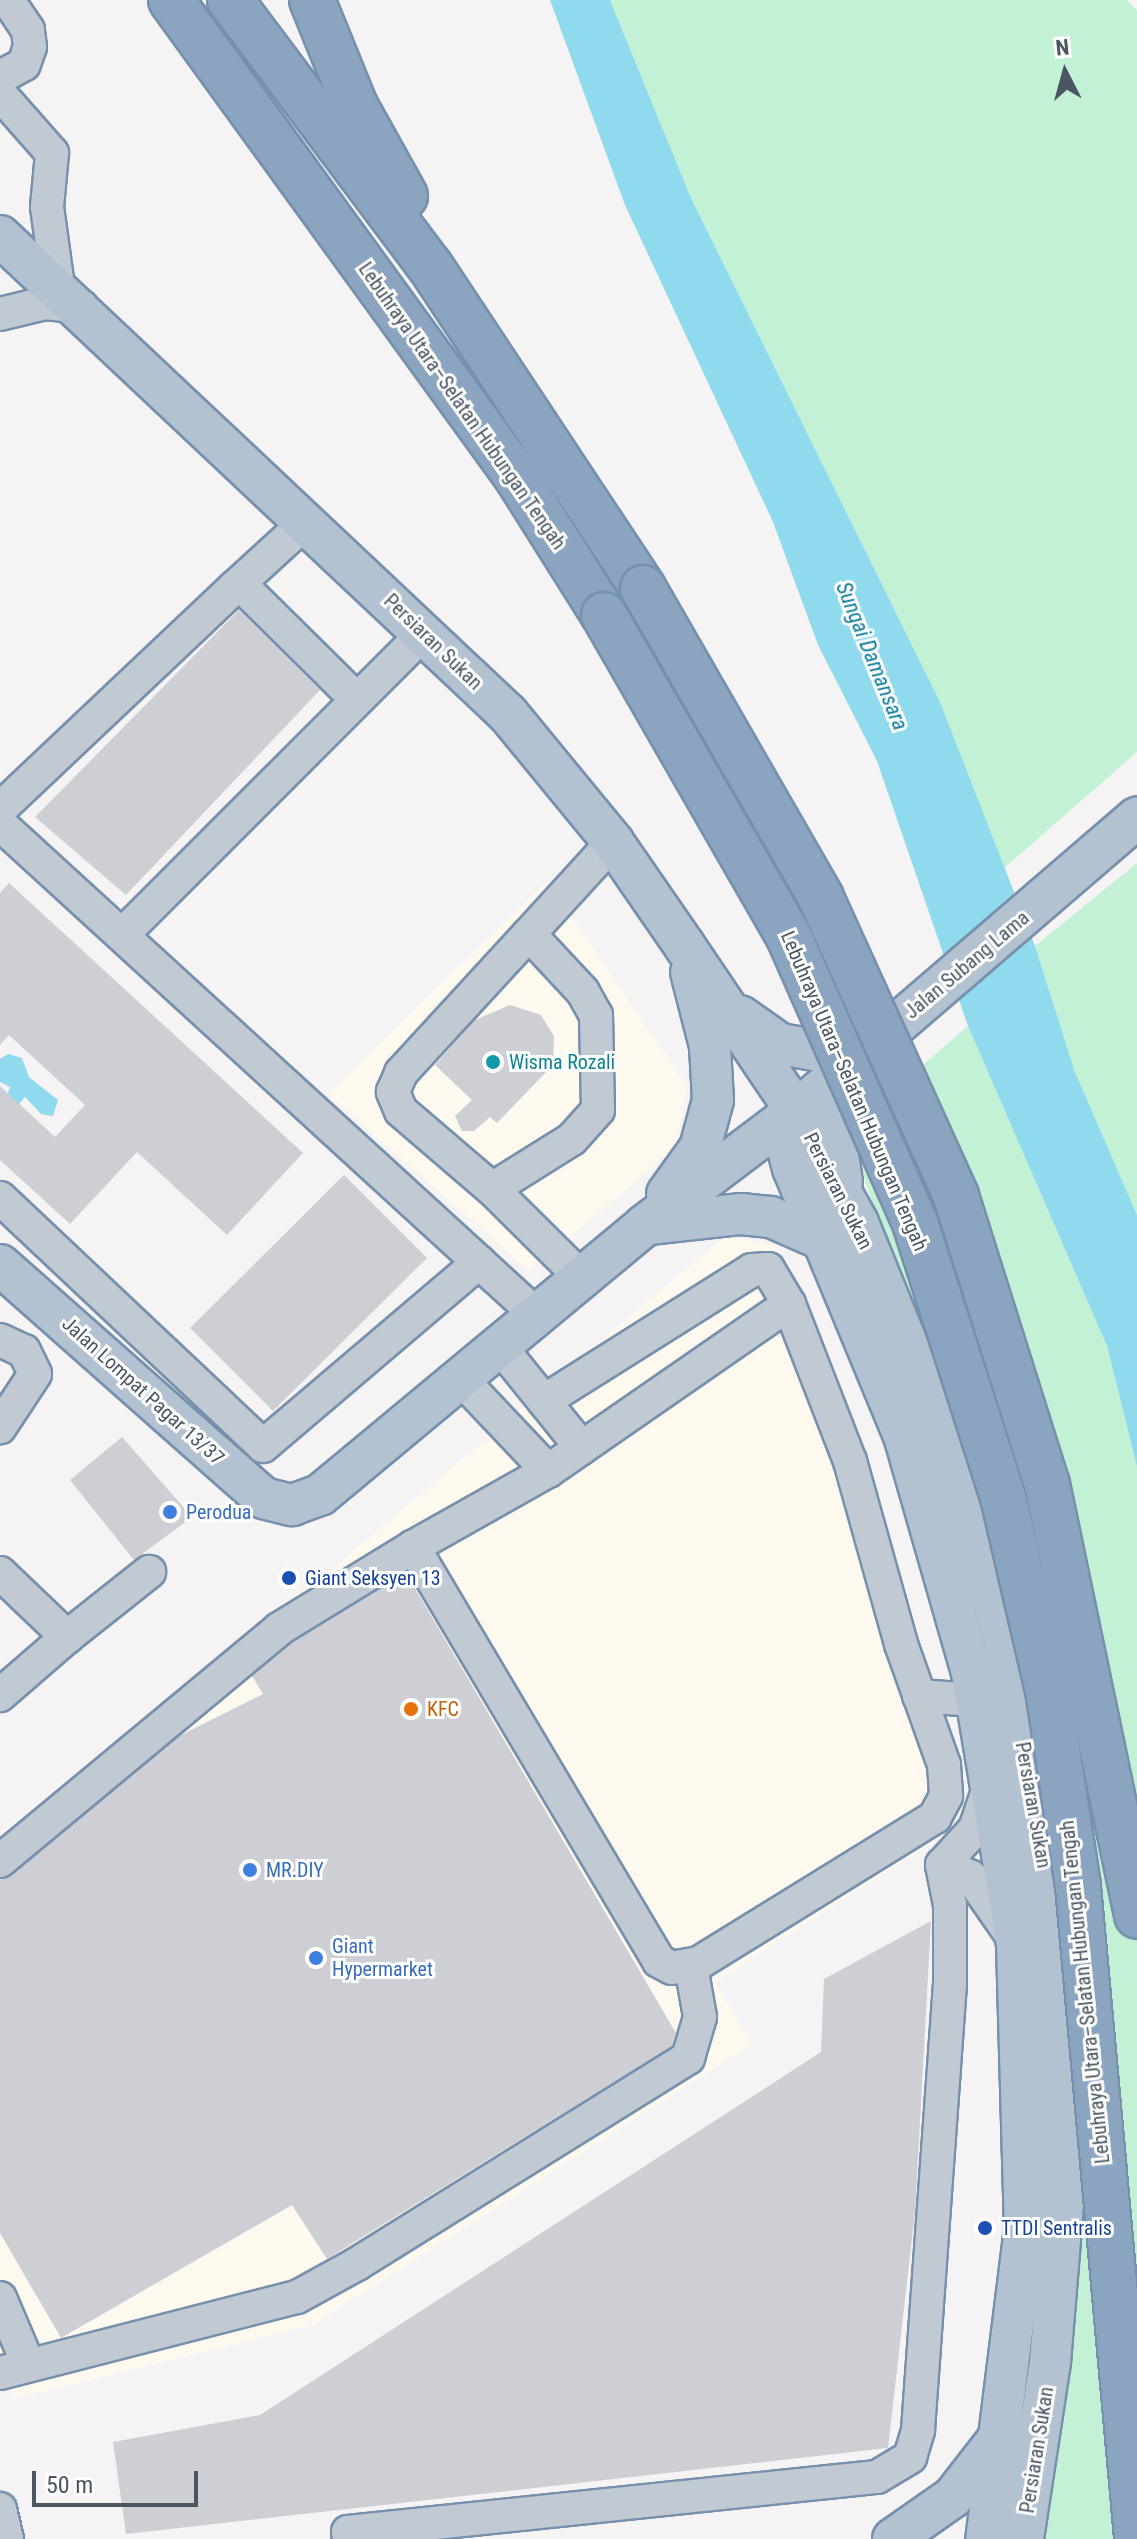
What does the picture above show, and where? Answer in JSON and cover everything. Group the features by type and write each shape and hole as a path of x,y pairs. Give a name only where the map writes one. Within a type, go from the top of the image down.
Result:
{"highway":[{"name":"Lebuhraya Utara–Selatan Hubungan Tengah","path":"171,0 517,477 604,615 789,937 915,1223 1003,1497 1048,1690 1078,1886 1137,2537"},
{"path":"230,0 463,313 643,588 821,898 956,1196 1047,1484 1137,1916"},
{"path":"312,0 355,106 463,313"}],"main road":[{"name":"Persiaran Sukan","path":"0,236 70,297 508,714 613,842 796,1111 844,1198 940,1425 1004,1639 1052,1918 1063,2204 1050,2362 1023,2539"},
{"name":"Jalan Subang Lama","path":"645,1225 796,1111 1131,828"},
{"path":"463,1381 645,1225 700,1148 713,1100 710,1046 684,945"},
{"path":"719,997 780,1044 818,1051 864,1053 836,1142 844,1198"},
{"name":"Persiaran Sukan","path":"796,1111 787,1146 905,1439 975,1700 1017,1945 1025,2228 1004,2432 986,2539"},
{"path":"645,1225 741,1214 771,1217 828,1242"},
{"name":"Jalan Lompat Pagar 13/37","path":"0,1265 263,1498 292,1505 320,1495 463,1381"},
{"path":"893,2539 953,2497 1004,2432"}],"street":[{"path":"0,77 24,64 30,47 28,30 8,0"},
{"path":"0,94 52,153 47,207 70,297 0,314"},
{"path":"0,809 307,521"},
{"path":"235,587 244,588 355,698"},
{"path":"122,935 355,698 424,633"},
{"path":"0,824 539,1317"},
{"path":"583,1279 492,1189 401,1111 393,1092 401,1073 613,842"},
{"path":"492,1189 572,1139 598,1110 596,1015 583,992 529,934"},
{"path":"0,1198 263,1446 479,1262"},
{"path":"413,1547 659,1961 672,1968 691,1966 935,1817 946,1796 944,1765 919,1696 850,1461 775,1275 752,1270 544,1401"},
{"path":"0,1861 279,1629 413,1547 548,1471 789,1304"},
{"path":"0,1340 24,1351 35,1374 0,1427"},
{"path":"502,1349 582,1448"},
{"path":"463,1381 548,1471"},
{"path":"0,1695 149,1572"},
{"path":"0,1573 67,1637"},
{"path":"919,1696 975,1700"},
{"path":"942,1865 975,1829 990,1785"},
{"path":"942,1865 979,1886 1017,1945"},
{"path":"349,2535 877,2477 910,2457 918,2430 950,1984 950,1905 942,1865"},
{"path":"0,2298 14,2368 297,2297 357,2264 688,2058 700,2017 691,1966"}],"shaded area":[{"path":"547,881 687,1086 676,1147 530,1271 328,1094"},
{"path":"725,1236 776,1245 833,1373 912,1609 958,1826 715,1982 752,2044 311,2326 13,2399 0,2358 0,1851"}],"green space":[{"path":"610,0 1126,0 1137,10 1137,752 1002,870 940,702 691,198"},
{"path":"1137,863 1137,1215 1075,1072 1035,946"},
{"path":"968,1026 1107,1346 1137,1467 1137,2539 1037,2539 1044,1925 949,1427 865,1181 855,1124"}],"water":[{"name":"Sungai Damansara","path":"550,0 610,0 691,198 940,702 1035,946 1075,1072 1137,1215 1137,1467 1107,1346 968,1026 877,761 818,645 773,522 625,205"},
{"path":"8,1054 22,1058 29,1077 58,1100 53,1116 41,1114 25,1097 19,1104 6,1099 10,1087 0,1082 0,1059"}],"building":[{"path":"239,610 320,690 126,895 35,817"},
{"path":"9,883 303,1153 227,1235 137,1152 70,1224 0,1160 0,1086 55,1137 85,1105 9,1035 0,1045 0,893"},
{"name":"Wisma Rozali","path":"510,1005 541,1015 554,1036 553,1065 497,1123 490,1117 474,1131 462,1131 455,1116 472,1100 435,1065 475,1020"},
{"path":"344,1175 427,1258 273,1411 190,1328"},
{"path":"122,1437 192,1517 134,1560 70,1480"},
{"name":"Giant Hypermarket","path":"406,1573 676,2033 672,2046 327,2259 292,2205 61,2338 0,2233 0,1880 181,1735 263,1694 252,1676 290,1644"},
{"path":"931,1921 915,2212 888,2448 126,2534 113,2442 260,2415 821,2052 824,1979"}],"place":[{"name":"Wisma Rozali","path":"493,1062"},
{"name":"Perodua","path":"170,1512"},
{"name":"Giant Seksyen 13","path":"289,1578"},
{"name":"KFC","path":"411,1709"},
{"name":"MR.DIY","path":"250,1870"},
{"name":"Giant Hypermarket","path":"316,1958"},
{"name":"TTDI Sentralis","path":"985,2228"}]}
